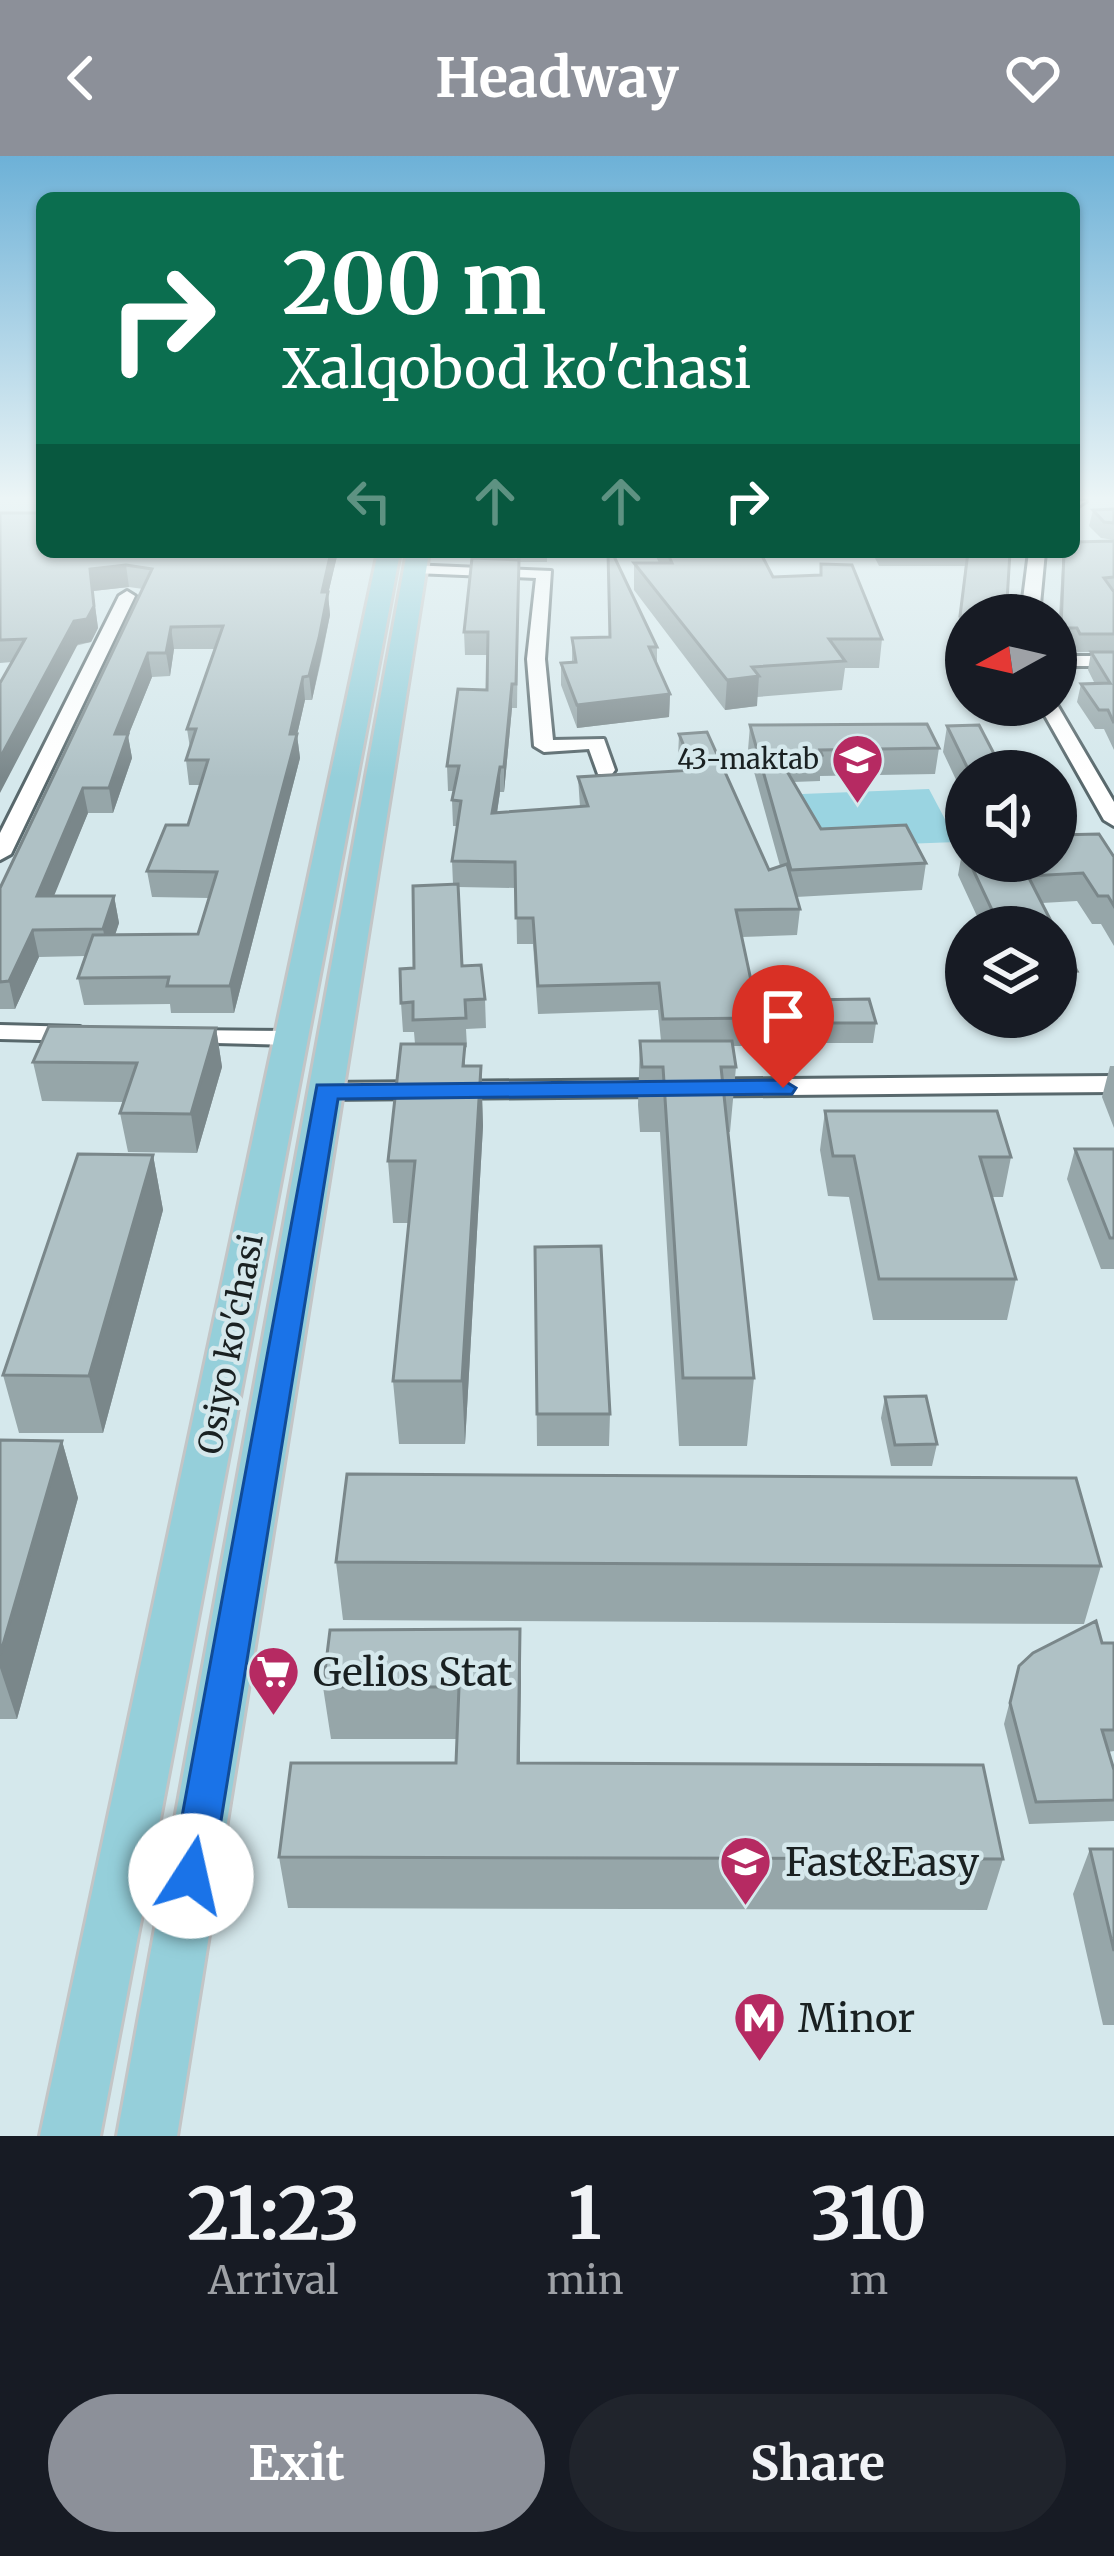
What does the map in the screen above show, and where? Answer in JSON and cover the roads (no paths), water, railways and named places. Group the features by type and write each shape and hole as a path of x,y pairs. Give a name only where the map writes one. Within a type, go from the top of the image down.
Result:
{"main road":[{"name":"Osiyo ko'chasi","path":"70,2136 292,1038 399,593"},
{"name":"Osiyo ko'chasi","path":"147,2136 326,1091 402,593"}],"street":[{"path":"543,593 536,658 544,746 597,743 605,770"},
{"path":"0,854 127,596"},
{"path":"1077,661 1114,661"},
{"path":"1061,726 1111,808"},
{"path":"0,1032 116,1035"},
{"path":"161,1036 292,1038"},
{"path":"326,1091 1114,1084"}],"place":[{"name":"43-maktab","path":"858,806"},
{"name":"Gelios Stat","path":"274,1718"},
{"name":"Fast&Easy","path":"746,1908"},
{"name":"Minor","path":"759,2064"}]}
